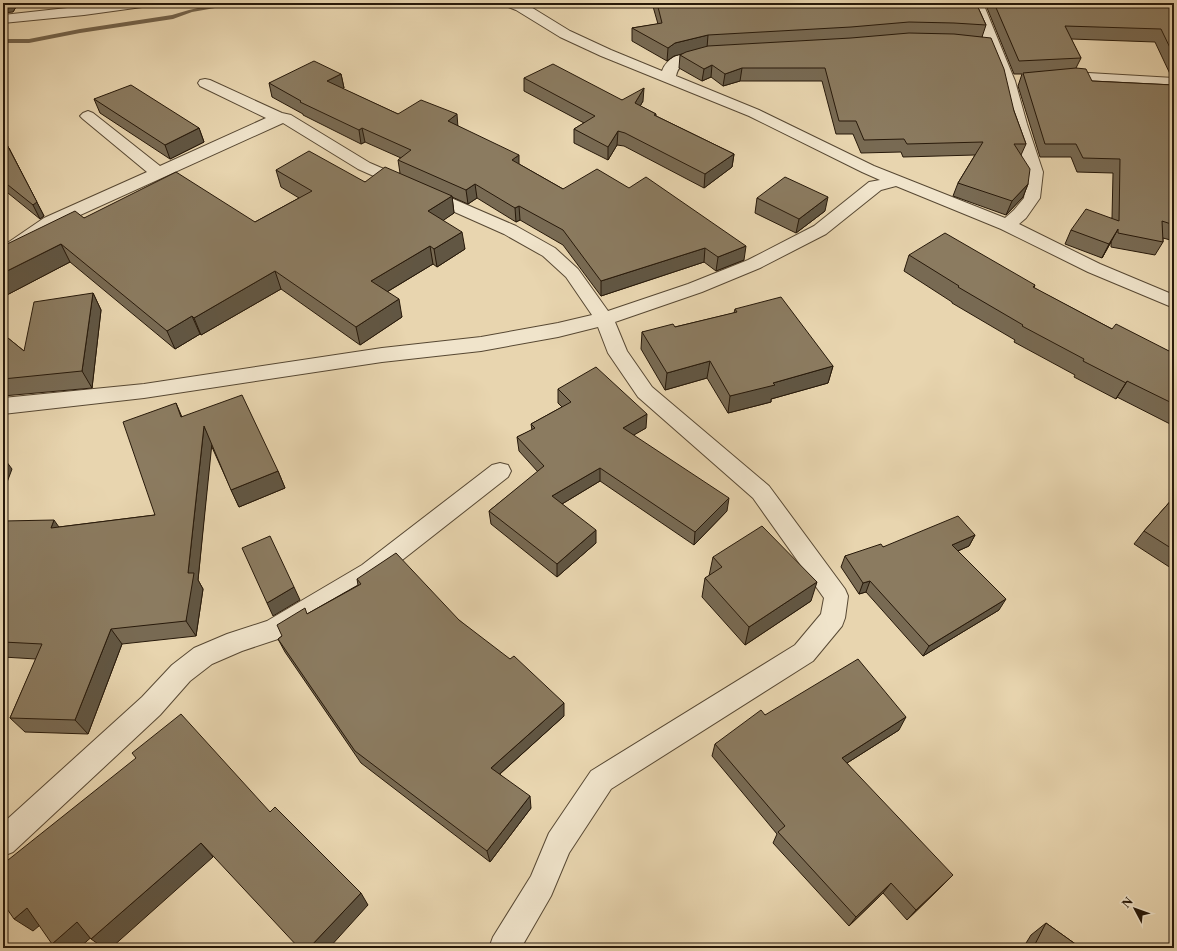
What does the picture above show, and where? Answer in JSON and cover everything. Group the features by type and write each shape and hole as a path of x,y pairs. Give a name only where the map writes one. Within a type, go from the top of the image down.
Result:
{"street":[{"path":"3,19 34,14 84,11 142,3"},
{"path":"511,3 521,7 564,34 754,113 871,178 898,181 1007,225 1094,268 1174,302"},
{"path":"976,3 986,44 1008,81 1019,124 1035,172 1032,198 1020,214 1007,225"},
{"path":"668,78 671,67 680,60 708,53 723,53"},
{"path":"1047,78 1071,76 1174,82"},
{"path":"1008,81 1023,80"},
{"path":"205,83 279,118"},
{"path":"88,116 158,173"},
{"path":"3,254 50,222 279,118 286,118 364,166 510,230 549,252 572,273 604,319 618,353 645,392 761,492 836,596 833,618 804,653 601,780 559,843 541,886 504,948"},
{"path":"3,406 144,391 382,355 481,344 558,330 604,319 695,288 754,264 820,230 871,178"},
{"path":"3,842 151,706 181,673 203,656 236,642 274,629 370,572 500,471"}],"building":[{"path":"657,3 976,3 986,25 909,22 851,27 708,35 675,43 668,48 632,28 662,23"},
{"path":"994,3 1054,3 1056,8 1056,3 1121,5 1120,3 1133,3 1174,5 1174,56 1161,29 1065,26 1081,58 1019,61"},
{"path":"909,33 954,34 991,38 1004,69 1014,111 1026,144 1014,144 1030,169 1028,184 1012,201 958,183 983,142 907,144 904,139 864,140 856,121 839,121 825,68 742,68 725,74 712,65 704,69 680,55 708,46 851,38"},
{"path":"314,61 341,74 327,81 398,114 421,100 457,114 448,121 519,155 512,160 563,189 597,169 629,188 646,177 746,246 718,257 705,248 601,281 563,230 519,206 515,208 475,184 466,190 398,160 411,150 362,128 359,130 300,102 301,101 269,83"},
{"path":"553,64 622,100 644,88 635,103 656,114 654,115 734,154 705,174 625,133 618,131 608,147 574,129 595,116 524,78"},
{"path":"1076,68 1086,69 1092,81 1174,85 1174,225 1162,221 1163,242 1118,233 1118,229 1109,244 1071,230 1086,209 1119,221 1120,159 1083,158 1076,144 1045,144 1023,73"},
{"path":"131,85 199,128 165,145 94,99"},
{"path":"3,137 37,202 33,205 3,181"},
{"path":"309,151 365,182 385,167 452,196 428,211 462,232 434,249 430,246 371,281 399,299 356,327 275,271 194,318 192,316 167,331 61,244 3,273 3,246 75,211 84,218 176,172 255,222 312,191 276,170"},
{"path":"785,177 828,197 799,219 757,198"},
{"path":"945,233 1035,285 1033,287 1112,329 1116,324 1171,352 1172,350 1174,351 1174,404 1127,381 1126,383 1083,361 1084,359 1022,326 1023,325 958,287 959,286 909,255"},
{"path":"93,293 82,371 3,379 3,334 24,351 34,302"},
{"path":"781,297 833,366 773,383 775,385 730,396 710,361 667,373 642,332 673,324 675,327 737,312 735,309"},
{"path":"596,367 647,414 623,428 729,498 695,532 600,468 552,496 596,530 557,564 489,511 544,466 517,437 535,428 531,424 571,402 558,389"},
{"path":"242,395 278,471 231,490 204,426 188,573 194,573 186,621 111,629 75,720 10,718 42,644 3,642 3,521 54,520 51,528 155,515 123,422 176,403 181,417"},
{"path":"1174,497 1174,550 1144,531"},
{"path":"958,516 975,535 952,545 1006,599 929,646 870,581 863,583 845,556 881,544 883,547"},
{"path":"762,526 817,582 749,627 705,578 722,567 713,557"},
{"path":"270,536 294,587 267,603 242,548"},
{"path":"396,553 459,620 510,659 514,656 564,703 491,768 530,796 487,851 355,751 278,639 282,636 277,625 305,608 307,614 361,584 357,579"},
{"path":"858,659 906,717 842,758 953,875 916,910 891,883 856,917 778,832 785,826 715,744 761,710 765,715"},
{"path":"181,714 270,812 275,807 361,893 309,948 299,948 201,843 91,939 77,922 52,944 27,908 14,919 3,903 3,864 136,758 132,753"},
{"path":"1046,923 1081,948 1033,948"}],"waterway":[{"path":"3,41 29,41 80,31 173,17 191,11 215,6 255,3"}]}
